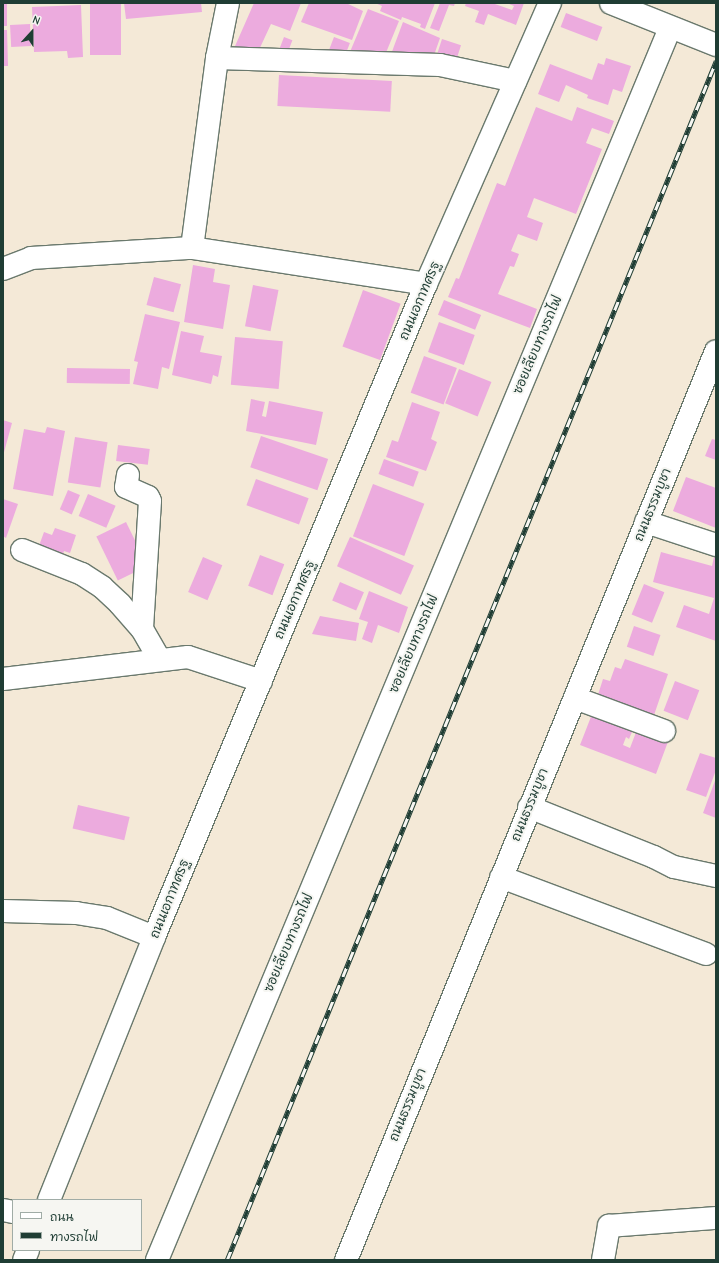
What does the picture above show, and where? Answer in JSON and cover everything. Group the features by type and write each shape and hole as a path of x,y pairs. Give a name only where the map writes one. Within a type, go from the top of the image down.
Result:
{"street":[{"path":"192,248 217,58 228,3"},
{"name":"ถนนเอกาทศรฐ","path":"48,1199 154,938 426,284 550,3"},
{"path":"611,3 670,28 716,45"},
{"name":"ซอยเลียบทางรถไฟ","path":"157,1260 670,28"},
{"path":"217,58 440,65 515,82"},
{"path":"3,269 30,258 192,248 426,284"},
{"name":"ถนนธรรมบูชา","path":"346,1260 529,807 575,698 716,351"},
{"path":"128,475 126,486 148,497 150,501 142,629"},
{"path":"646,522 716,545"},
{"path":"22,550 82,574 102,587 120,604 142,629 159,659"},
{"path":"3,679 159,659 188,657 261,681"},
{"path":"575,698 664,731"},
{"path":"529,807 654,857 674,868 716,876"},
{"path":"501,877 706,954"},
{"path":"3,911 76,913 107,918 154,938"},
{"path":"603,1260 609,1226 716,1218"}],"building":[{"path":"3,3 7,3 7,26 3,26"},
{"path":"90,3 121,3 121,55 90,55"},
{"path":"124,3 201,3 202,12 126,19"},
{"path":"254,3 301,3 290,31 271,24 258,52 247,47 242,58 232,53"},
{"path":"309,3 346,3 363,11 352,40 301,22"},
{"path":"375,3 435,3 425,29 420,27 421,24 402,17 401,20 380,11 382,6"},
{"path":"440,3 455,3 454,6 449,5 439,31 430,28"},
{"path":"466,3 492,3 512,10 514,6 507,3 524,3 516,25 488,14 484,25 475,22 479,11 465,6"},
{"path":"81,5 83,57 68,58 67,51 34,52 32,7"},
{"path":"368,9 399,21 383,60 347,59"},
{"path":"566,13 602,27 597,41 561,27"},
{"path":"403,22 440,38 432,61 390,57"},
{"path":"30,24 31,46 11,47 10,25"},
{"path":"3,30 7,30 8,66 3,66"},
{"path":"284,37 292,40 286,57 278,54"},
{"path":"334,37 350,43 343,60 328,54"},
{"path":"442,39 461,45 455,65 436,59"},
{"path":"606,58 631,66 622,92 613,89 608,105 587,98 588,95 566,85 559,102 538,94 550,64 592,80 598,63 604,65"},
{"path":"279,75 392,81 390,112 277,106"},
{"path":"536,107 572,121 577,107 614,121 609,134 592,128 586,143 602,149 576,214 534,198 527,217 543,223 537,241 518,234 511,251 519,254 514,267 510,266 498,294 537,309 530,328 448,297 456,278 459,279 497,183 505,186"},
{"path":"193,265 215,269 213,282 230,285 223,329 184,322"},
{"path":"154,277 181,284 174,312 146,305"},
{"path":"253,285 279,290 271,331 245,326"},
{"path":"363,290 401,304 380,360 342,346"},
{"path":"444,300 481,315 475,330 438,315"},
{"path":"145,314 180,322 169,369 162,367 158,389 133,384 138,362 134,361"},
{"path":"439,322 475,335 464,365 428,352"},
{"path":"181,331 204,336 200,352 222,356 218,377 213,375 211,384 172,375"},
{"path":"235,337 283,341 279,389 231,385"},
{"path":"424,356 457,368 444,405 411,393"},
{"path":"67,368 130,369 130,384 67,383"},
{"path":"459,369 491,382 478,416 445,403"},
{"path":"251,399 265,402 262,416 266,417 269,401 323,412 316,445 246,431"},
{"path":"412,402 440,412 431,439 437,442 426,471 386,457 392,440 398,442"},
{"path":"3,420 12,423 3,456"},
{"path":"47,427 65,431 53,496 13,489 24,429 45,433"},
{"path":"261,436 328,459 317,490 250,467"},
{"path":"75,437 108,442 100,488 68,482"},
{"path":"712,439 716,440 716,460 705,456"},
{"path":"118,445 150,449 148,465 116,461"},
{"path":"384,459 419,472 413,487 379,474"},
{"path":"686,477 716,488 716,528 673,511"},
{"path":"256,479 309,498 299,524 246,505"},
{"path":"373,484 424,504 404,556 353,536"},
{"path":"68,490 80,495 72,514 60,509"},
{"path":"88,494 116,506 106,528 79,516"},
{"path":"3,499 18,504 6,538 3,536"},
{"path":"126,522 147,566 118,581 96,536"},
{"path":"55,528 76,535 70,553 64,551 60,562 36,554 44,532 52,535"},
{"path":"350,537 414,565 401,595 337,566"},
{"path":"661,552 712,566 714,557 716,558 716,641 676,627 684,605 709,614 714,598 653,582"},
{"path":"260,555 284,564 272,595 248,586"},
{"path":"203,557 222,565 207,600 188,592"},
{"path":"340,582 364,592 356,611 332,600"},
{"path":"644,584 664,592 652,623 632,615"},
{"path":"369,591 408,607 399,633 378,625 372,643 362,639 368,622 359,619"},
{"path":"320,616 359,623 356,641 312,634"},
{"path":"634,626 660,635 653,656 627,647"},
{"path":"625,659 668,674 652,721 596,701 603,679 610,681 615,667 621,669"},
{"path":"675,681 699,690 688,720 664,711"},
{"path":"594,709 635,725 629,739 626,737 623,745 630,748 638,727 669,739 656,774 580,745"},
{"path":"700,753 716,758 716,770 706,797 686,790"},
{"path":"716,778 716,818 703,813"},
{"path":"78,805 130,817 124,840 73,828"}],"railway":[{"path":"227,1260 716,61"}]}
